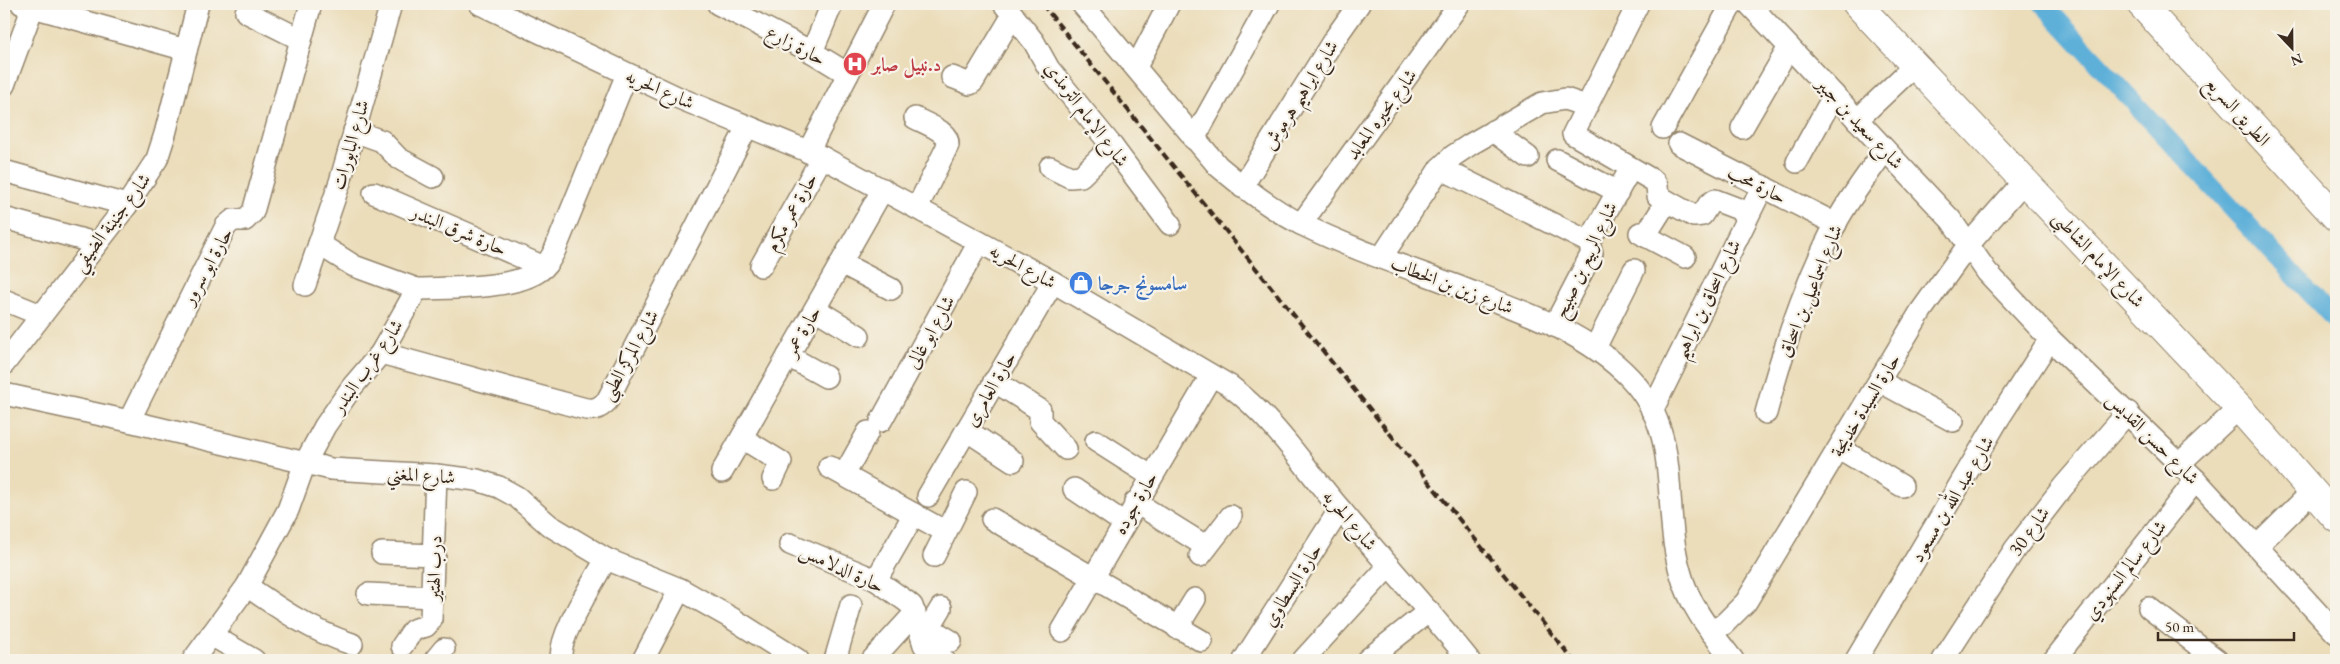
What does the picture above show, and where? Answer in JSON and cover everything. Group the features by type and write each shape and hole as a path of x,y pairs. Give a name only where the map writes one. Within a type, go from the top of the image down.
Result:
{"main road":[{"name":"شارع الإمام الشاطبى","path":"1857,4 2239,408 2336,518"},
{"name":"الطريق السريع","path":"2141,4 2336,217"}],"street":[{"name":"شارع جنينة الضيفي","path":"4,364 95,243 127,205 157,158 165,134 198,4"},
{"name":"حارة ابو سرور","path":"128,420 226,226 232,220 245,220 252,212 311,4"},
{"name":"شارع البابورات","path":"305,285 354,131 390,4"},
{"name":"شارع الحريه","path":"480,4 514,11 627,74 747,127 815,154 1053,282 1230,386 1254,404 1272,424 1340,509 1469,660"},
{"path":"812,52 832,4"},
{"name":"حارة عمر مكرم","path":"761,266 815,154 848,74 884,4"},
{"path":"1136,67 1169,4"},
{"path":"1194,139 1269,4"},
{"name":"شارع ابراهيم هرموش","path":"1242,187 1333,41 1359,4"},
{"name":"شارع بحيره المعابد","path":"1301,224 1459,4"},
{"path":"1638,4 1573,134 1654,181 1657,186 1656,195 1698,217 1715,200 1750,213"},
{"path":"1663,128 1732,4"},
{"name":"شارع سعيد بن جبير","path":"1749,4 1951,220 1969,244"},
{"path":"6,72 29,5 186,50"},
{"name":"حارة زارع","path":"727,6 812,52 848,74"},
{"name":"شارع زين بن الخطاب","path":"1093,8 1136,67 1194,139 1218,166 1242,187 1301,224 1381,258 1512,307 1554,326 1595,348 1632,380 1652,411 1667,450 1679,570 1692,603 1711,632 1733,660"},
{"path":"952,77 970,84 973,82 1008,9"},
{"name":"شارع الإمام الترمذي","path":"1008,9 1034,42 1049,69 1112,146 1170,224"},
{"path":"246,12 300,39"},
{"path":"1742,128 1789,47"},
{"path":"1857,120 1914,66"},
{"path":"319,244 354,266 417,289 500,283 527,277 544,267 555,250 627,74"},
{"path":"1797,162 1820,117 1834,95"},
{"path":"1381,258 1440,168 1453,156 1493,130 1542,103 1565,99 1586,106"},
{"path":"915,118 944,134 949,140 917,208"},
{"name":"شارع المركز الطبى","path":"381,353 582,408 591,410 600,407 607,401 747,127"},
{"path":"1493,130 1528,157"},
{"path":"354,131 382,141 398,158 433,177"},
{"name":"حارة محب","path":"1679,144 1836,224"},
{"path":"1050,167 1070,176 1080,176 1112,146"},
{"name":"شارع اسماعيل بن اسحاق","path":"1766,413 1777,371 1817,263 1836,224 1885,150"},
{"path":"1557,160 1618,192"},
{"path":"1440,168 1589,242"},
{"name":"شارع الربيع بن صبيح","path":"1554,326 1592,252 1589,242 1631,168"},
{"path":"4,171 127,205"},
{"name":"حارة السيدة خديجة","path":"1711,632 1730,619 1746,602 1922,311 1969,244 2025,180"},
{"name":"شارع اسحاق بن ابراهيم","path":"1652,411 1762,186"},
{"name":"حارة عمر","path":"722,472 883,189"},
{"name":"حارة شرق البندر","path":"374,193 544,267"},
{"path":"1666,201 1642,234 1685,257"},
{"path":"4,218 95,243"},
{"name":"شارع ابو غالى","path":"914,514 837,471 875,427 979,242"},
{"name":"شارع حسن القديس","path":"1969,244 1987,272 2050,339 2180,463 2336,632"},
{"path":"841,263 890,289"},
{"path":"1595,348 1634,270"},
{"name":"حارة العامرى","path":"928,496 1053,282"},
{"name":"شارع غرب البندر","path":"192,660 247,586 288,510 305,463 325,426 352,387 381,353 417,289"},
{"path":"4,300 41,315"},
{"path":"815,309 859,336"},
{"name":"شارع عبد الله بن مسعود","path":"1856,660 2000,418 2050,339"},
{"path":"788,356 826,377"},
{"name":"حارة جوده","path":"1062,631 1135,502 1211,376"},
{"path":"994,381 1040,410 1040,421 1066,449"},
{"path":"1879,381 1953,421"},
{"name":"شارع المغني","path":"4,394 128,420 331,469 436,475 478,480 499,487 517,497 548,525 606,560 680,589 732,618 798,660"},
{"path":"2180,463 2239,408"},
{"name":"شارع 30","path":"1943,660 2015,549 2063,486 2128,412"},
{"path":"966,430 1013,461"},
{"path":"742,438 780,462 773,479"},
{"path":"1096,440 1151,476"},
{"path":"1839,448 1902,486"},
{"name":"درب الهتير","path":"402,646 413,630 426,626 431,620 436,475"},
{"name":"شارع سالم السنهودي","path":"2054,660 2196,480"},
{"path":"1074,489 1124,523"},
{"path":"2256,546 2313,491"},
{"path":"934,556 966,492"},
{"path":"1135,502 1204,552 1231,516"},
{"name":"حارة البسطاوي","path":"1244,660 1340,509"},
{"path":"876,580 914,514 946,532"},
{"path":"992,519 1202,641"},
{"name":"حارة الدلامس","path":"790,544 876,580 912,606 920,620 947,651"},
{"path":"382,554 434,555"},
{"path":"562,660 561,644 579,607 606,560"},
{"path":"1302,660 1389,566"},
{"path":"247,586 291,617 325,635 352,644"},
{"path":"643,660 680,589"},
{"path":"368,594 433,596"},
{"path":"1177,628 1195,599"},
{"path":"835,660 851,605"},
{"path":"872,660 920,620 941,608"},
{"path":"2150,608 2217,660"},
{"path":"1367,660 1429,611"},
{"path":"211,635 254,660"}],"waterway":[{"path":"2043,4 2336,321"}],"railway":[{"path":"1042,4 1573,660"}],"place":[{"name":"د.نبيل صابر","path":"855,64"},
{"name":"سامسونج جرجا","path":"1081,283"}]}
